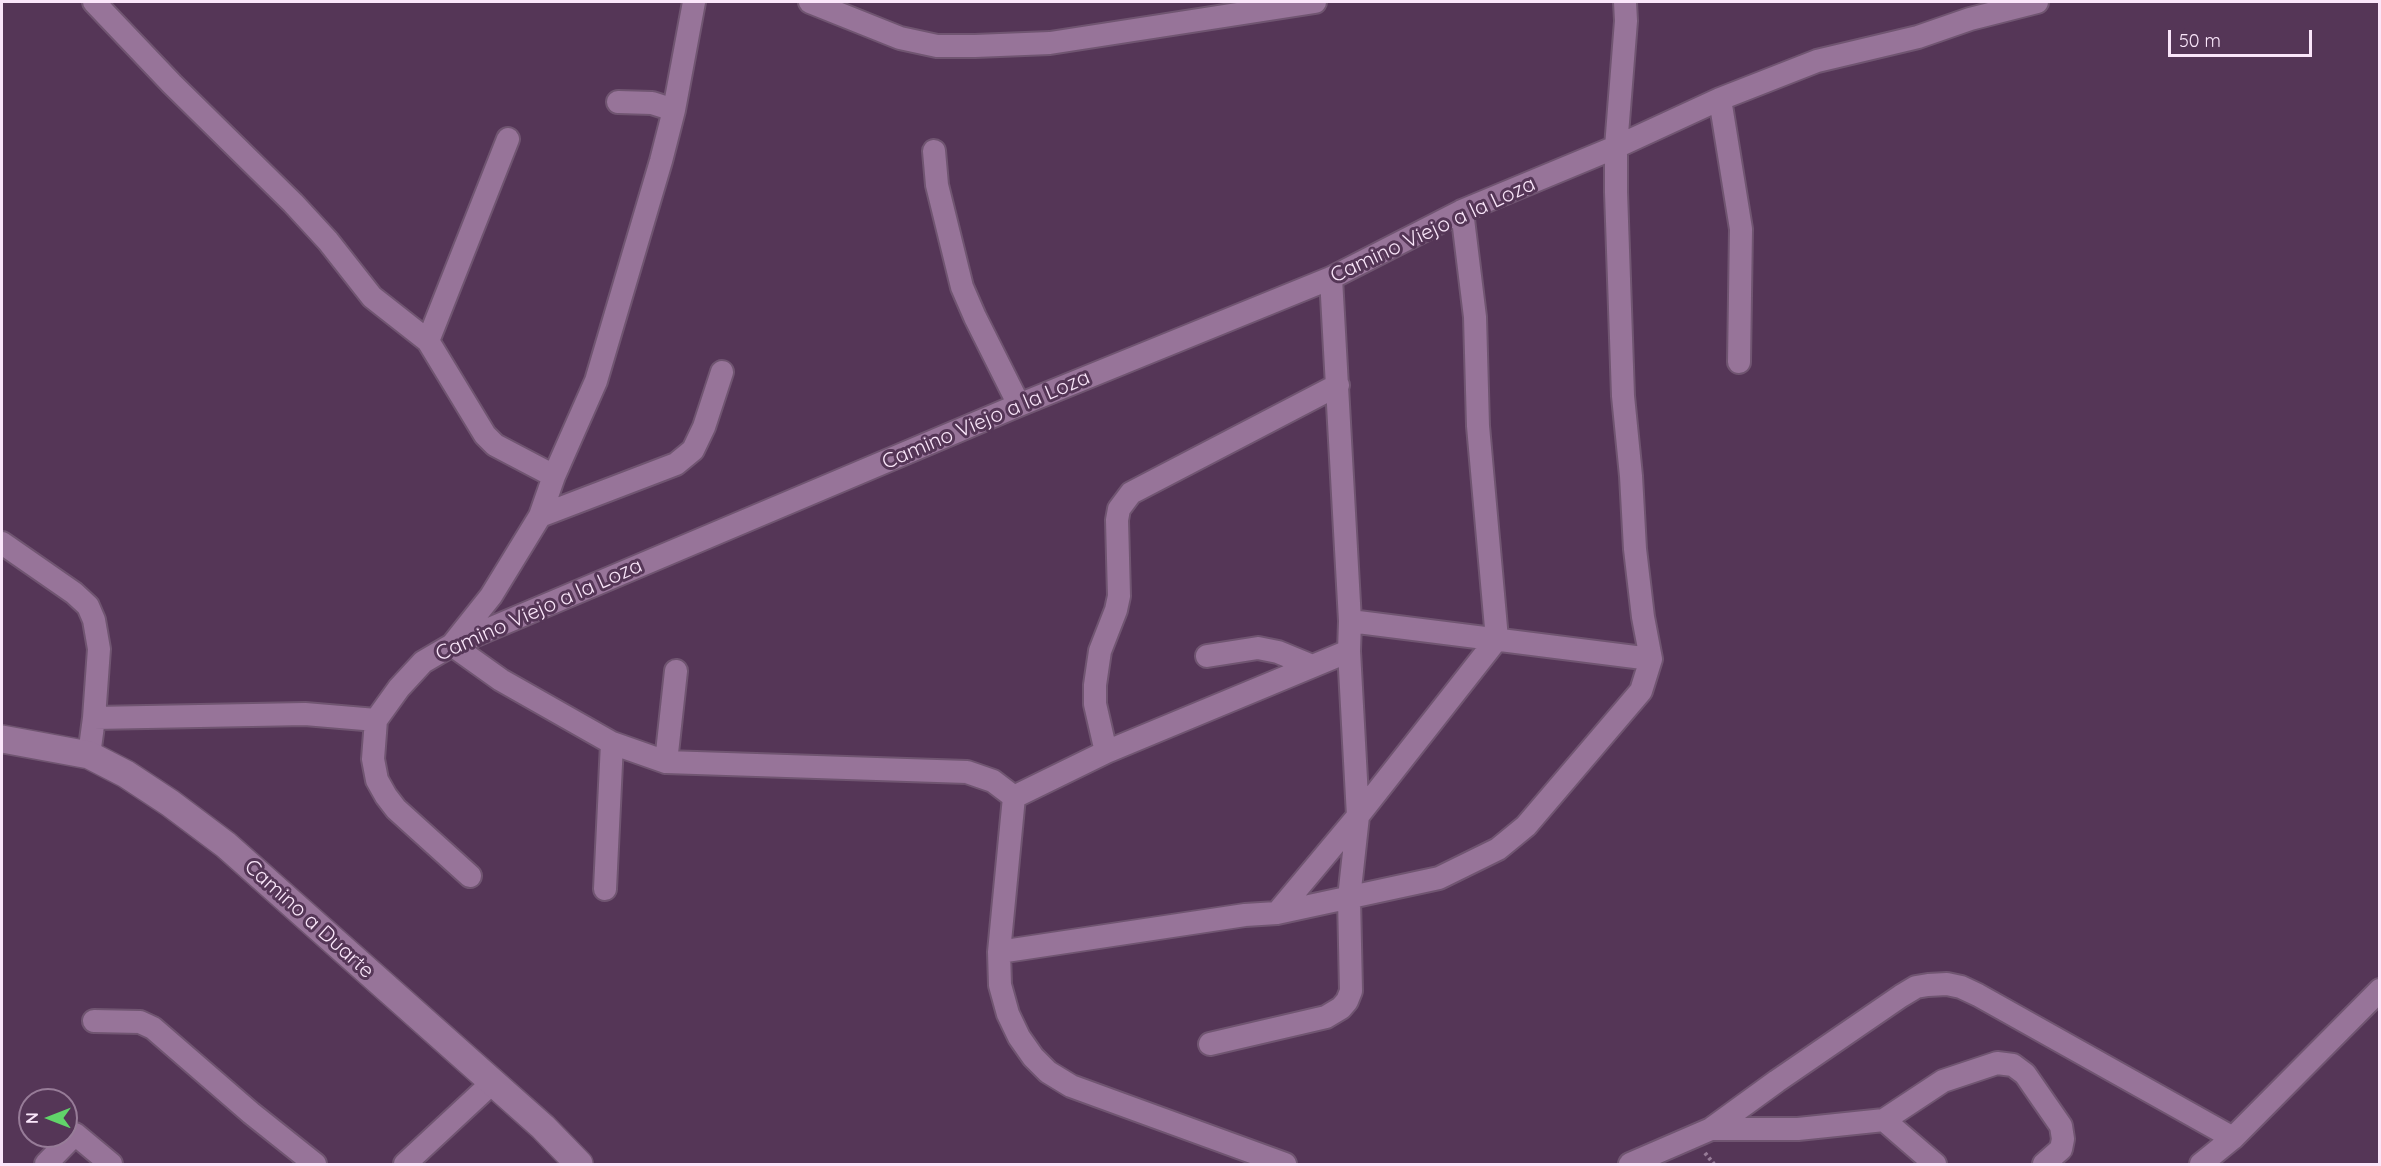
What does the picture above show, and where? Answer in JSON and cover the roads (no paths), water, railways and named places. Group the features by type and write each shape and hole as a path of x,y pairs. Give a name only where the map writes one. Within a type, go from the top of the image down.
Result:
{"street":[{"path":"94,2 172,84 293,203 328,241 372,297 428,341 485,435 495,445 554,476"},
{"path":"694,2 674,110 596,381 554,476 540,516 491,596 452,645 501,680 612,743 666,762 968,772 993,781 1014,797"},
{"path":"810,2 900,38 937,46 1050,42 1315,2"},
{"path":"999,952 1245,915 1276,913 1439,878 1498,849 1526,826 1641,691 1651,659 1643,617 1635,549 1623,396 1616,147 1626,21 1625,2"},
{"path":"1970,20 1994,2"},
{"name":"Camino Viejo a la Loza","path":"376,720 399,688 423,662 452,645 1019,405 1331,278 1462,211 1616,147 1720,99 1817,61 1918,36 2037,2"},
{"path":"1720,99 1741,229 1739,362"},
{"path":"618,102 652,103 674,110"},
{"path":"428,341 508,139"},
{"path":"934,151 937,185 962,287 1019,405"},
{"path":"1276,913 1358,816 1497,639 1478,426 1475,317 1462,211"},
{"path":"1210,1044 1326,1017 1341,1008 1351,991 1349,898 1358,816 1331,278"},
{"path":"540,516 676,464 693,450 704,427 722,372"},
{"path":"1106,752 1095,704 1095,685 1100,651 1119,596 1117,520 1119,509 1131,493 1338,385"},
{"path":"2,543 74,593 87,606 94,620 99,648 89,755"},
{"path":"1350,621 1651,659"},
{"path":"1207,656 1258,648 1278,652 1312,666"},
{"path":"1014,797 1106,752 1349,651"},
{"path":"666,762 676,671"},
{"path":"94,718 305,714 376,720 373,759 377,780 386,796 396,809 470,876"},
{"name":"Camino a Duarte","path":"2,739 89,755 126,774 170,803 226,845 543,1127 579,1164"},
{"path":"605,889 612,743"},
{"path":"1014,797 999,952 1000,985 1008,1014 1018,1037 1048,1072 1071,1086 1285,1164"},
{"path":"1630,1164 1712,1129 1777,1081 1916,987 1947,984 1961,987 2005,1009 2233,1138"},
{"path":"2201,1164 2233,1138 2379,990"},
{"path":"94,1021 140,1022 153,1028 251,1113 315,1164"},
{"path":"1712,1129 1798,1129 1884,1120 1943,1081 1996,1063 2013,1065 2025,1074 2061,1126 2063,1139 2061,1149 2044,1164"},
{"path":"405,1164 492,1083"},
{"path":"1884,1120 1935,1164"},
{"path":"46,1164 75,1134 111,1164"}]}
